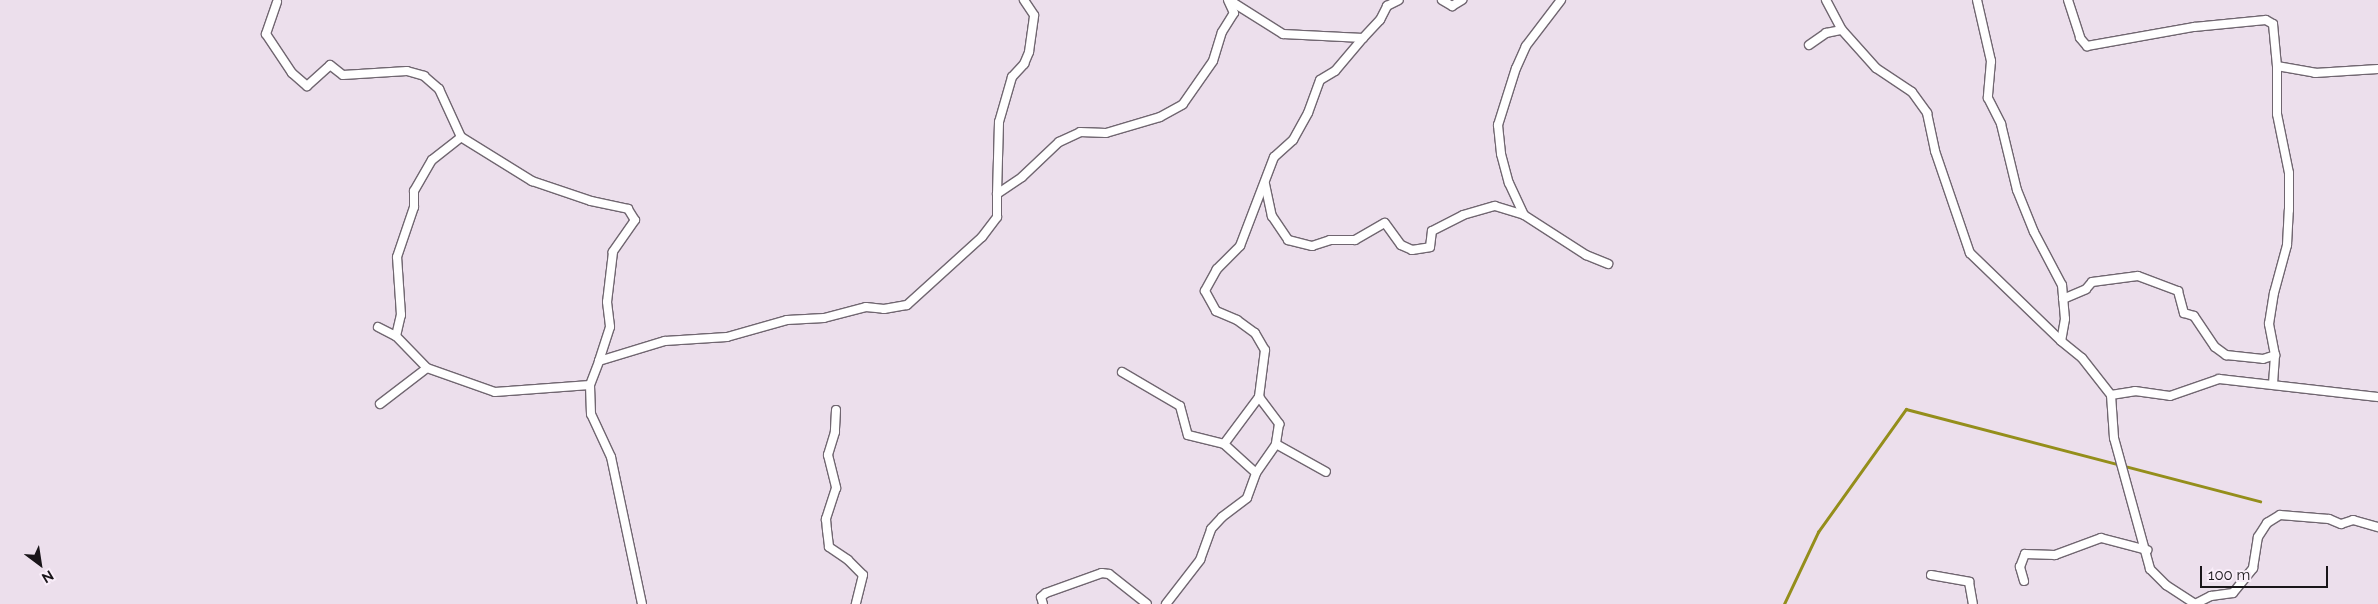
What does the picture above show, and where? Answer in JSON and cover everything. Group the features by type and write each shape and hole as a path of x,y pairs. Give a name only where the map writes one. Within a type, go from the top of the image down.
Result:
{"street":[{"path":"599,362 666,341 727,337 787,320 824,318 866,307 884,309 907,305 982,237 997,218 999,122 1012,77 1024,64 1030,52 1034,15 1024,0"},
{"path":"996,194 1022,177 1060,142 1080,132 1106,132 1160,117 1183,104 1213,61 1222,32 1234,13 1228,0"},
{"path":"1228,0 1282,34 1363,38"},
{"path":"1224,444 1259,397 1265,350 1255,333 1237,320 1216,311 1205,291 1217,270 1240,246 1274,157 1293,140 1308,113 1320,80 1335,71 1380,20 1387,6 1398,0"},
{"path":"1442,0 1452,6 1462,0"},
{"path":"1524,215 1509,183 1501,154 1498,125 1526,46 1562,0"},
{"path":"1826,0 1842,30 1876,68 1912,92 1927,113 1934,152 1970,253 2060,341 2082,358 2111,395 2114,438 2147,550 2150,569 2166,585 2196,604 2211,596 2233,593 2253,568 2258,537 2267,523 2280,515 2329,519 2341,524 2353,520 2378,527"},
{"path":"1977,0 1991,61 1988,98 2000,124 2018,190 2034,232 2062,285 2065,319 2060,341"},
{"path":"2068,0 2080,38 2087,46 2194,27 2266,20 2273,24 2278,66 2277,114 2289,173 2287,245 2274,293 2270,324 2275,355 2273,384"},
{"path":"277,2 266,34 292,73 308,86 330,65 343,75 407,71 424,76 439,89 461,137 532,181 591,201 628,209 636,220 613,252 607,302 610,327 590,385 591,414 611,457 642,604"},
{"path":"1809,45 1826,33 1842,30"},
{"path":"2278,66 2315,73 2378,69"},
{"path":"397,333 401,315 397,257 414,207 414,191 432,160 461,137"},
{"path":"1265,184 1272,216 1288,240 1312,246 1330,240 1355,240 1385,222 1401,244 1412,250 1430,247 1432,231 1463,215 1495,206 1524,215 1586,255 1608,264"},
{"path":"2063,299 2086,289 2092,282 2138,276 2178,291 2184,313 2194,316 2215,346 2226,355 2263,359 2275,355"},
{"path":"381,329 397,333 427,368 495,392 590,385"},
{"path":"380,404 427,368"},
{"path":"1122,372 1180,406 1188,435 1224,444 1256,473"},
{"path":"2111,395 2135,391 2170,396 2219,379 2378,397"},
{"path":"1166,604 1200,560 1211,529 1222,517 1247,498 1256,473 1276,444 1279,424 1259,397"},
{"path":"836,410 836,432 828,456 836,488 826,519 827,530 829,547 848,560 863,575 856,604"},
{"path":"1276,444 1326,472"},
{"path":"2024,581 2020,567 2025,554 2055,554 2101,538 2147,550"},
{"path":"1042,604 1041,597 1046,593 1102,573 1109,574 1147,604"},
{"path":"1930,575 1969,582 1974,604"}],"waterway":[{"path":"1784,604 1818,532 1906,409 2260,501"}]}
